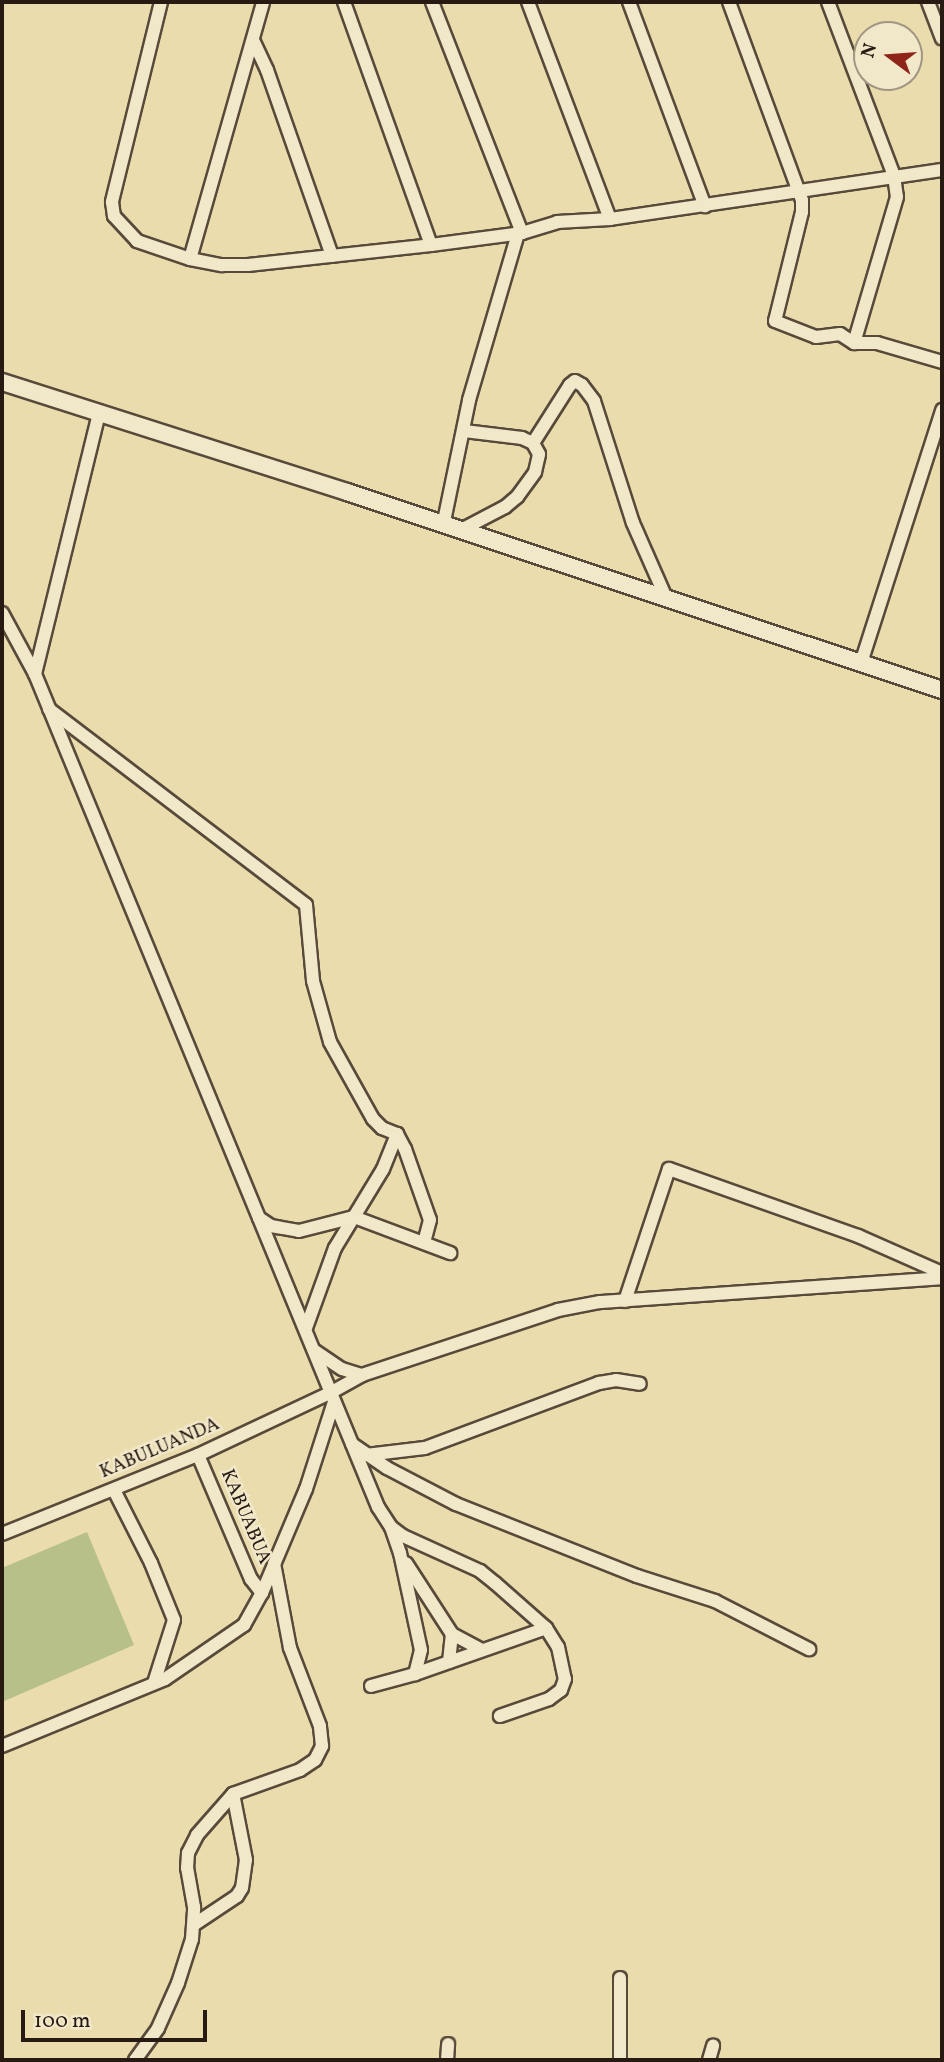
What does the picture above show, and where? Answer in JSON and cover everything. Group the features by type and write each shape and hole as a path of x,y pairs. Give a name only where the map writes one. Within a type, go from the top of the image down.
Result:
{"street":[{"path":"161,2 113,209 121,228 137,241 190,259 222,265 248,265 431,245 520,233 557,222 610,219 942,170"},
{"path":"190,259 263,2"},
{"path":"344,2 431,245"},
{"path":"432,2 520,233 477,369 464,430 451,528"},
{"path":"528,2 610,219"},
{"path":"629,2 705,206"},
{"path":"729,2 799,189 802,212 775,321 816,337 841,334 854,343 877,343 942,362"},
{"path":"828,2 894,176 897,197 854,343"},
{"path":"928,2 942,38"},
{"path":"253,40 267,70 332,256"},
{"path":"533,443 570,385 575,381 582,385 591,394 634,523 667,600"},
{"path":"2,382 942,690"},
{"path":"861,663 942,411"},
{"path":"36,674 99,413"},
{"path":"451,528 505,507 528,484 538,465 539,454 533,443 522,438 464,430"},
{"path":"2,613 36,674 306,1328 332,1398 378,1507 391,1527 400,1553 421,1650 415,1674"},
{"path":"48,708 306,905 313,981 330,1042 373,1119 397,1134 427,1204 430,1220 424,1242"},
{"path":"306,1328 335,1248 383,1170 397,1134"},
{"path":"625,1301 669,1169 858,1236 942,1276"},
{"path":"259,1218 271,1226 299,1231 354,1217 450,1252"},
{"name":"KABULUANDA","path":"2,1534 332,1398 362,1376 558,1310 625,1301 942,1276"},
{"path":"315,1351 342,1369 362,1376"},
{"path":"365,1455 425,1448 599,1383 616,1380 640,1384"},
{"path":"2,1746 154,1684 235,1633 251,1615 262,1593 306,1489 332,1398"},
{"path":"352,1444 365,1455 456,1504 612,1567 716,1601 809,1649"},
{"name":"KABUABUA","path":"198,1455 251,1579 262,1593"},
{"path":"114,1490 151,1563 174,1620 154,1684"},
{"path":"391,1527 414,1542 480,1571 546,1628 558,1647 565,1679 561,1690 549,1699 500,1716"},
{"path":"400,1553 452,1634 482,1650"},
{"path":"251,1579 272,1569"},
{"path":"135,2060 158,2028 178,1983 195,1924 187,1868 188,1853 197,1835 233,1794 300,1770 315,1760 322,1746 320,1726 290,1647 272,1569"},
{"path":"371,1686 415,1674 546,1628"},
{"path":"444,1664 452,1634"},
{"path":"421,1650 444,1664"},
{"path":"195,1924 237,1896 242,1888 246,1860 233,1794"},
{"path":"620,1978 620,2060"},
{"path":"447,2060 448,2044"},
{"path":"709,2060 713,2046"}],"green space":[{"path":"87,1532 134,1645 2,1702 2,1568"}]}
